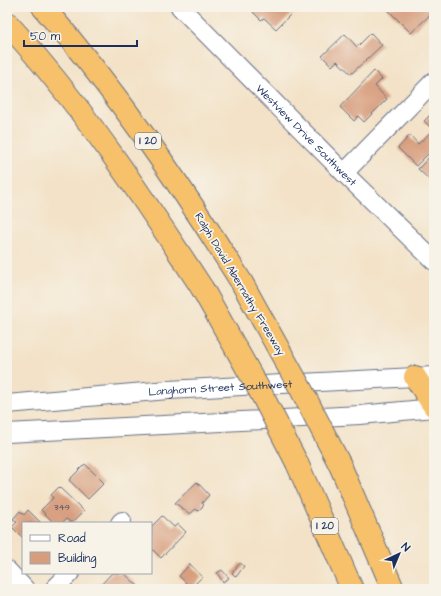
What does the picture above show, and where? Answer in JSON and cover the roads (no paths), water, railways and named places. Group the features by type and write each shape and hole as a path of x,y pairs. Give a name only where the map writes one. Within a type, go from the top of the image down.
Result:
{"highway":[{"name":"Ralph David Abernathy Freeway","path":"42,7 100,76 150,143 198,212 242,283 302,391 340,466 393,589"},
{"name":"I 20","path":"7,23 55,80 119,163 202,288 262,393 297,463 352,589"},
{"path":"424,377 434,407"}],"street":[{"name":"Westview Drive Southwest","path":"180,7 344,173 434,261"},
{"path":"344,173 434,80"},
{"name":"Langhorn Street Southwest","path":"7,404 168,390 424,377"},
{"path":"7,434 352,415 434,407"},
{"path":"7,570 25,589"},
{"path":"54,589 69,574"}]}
